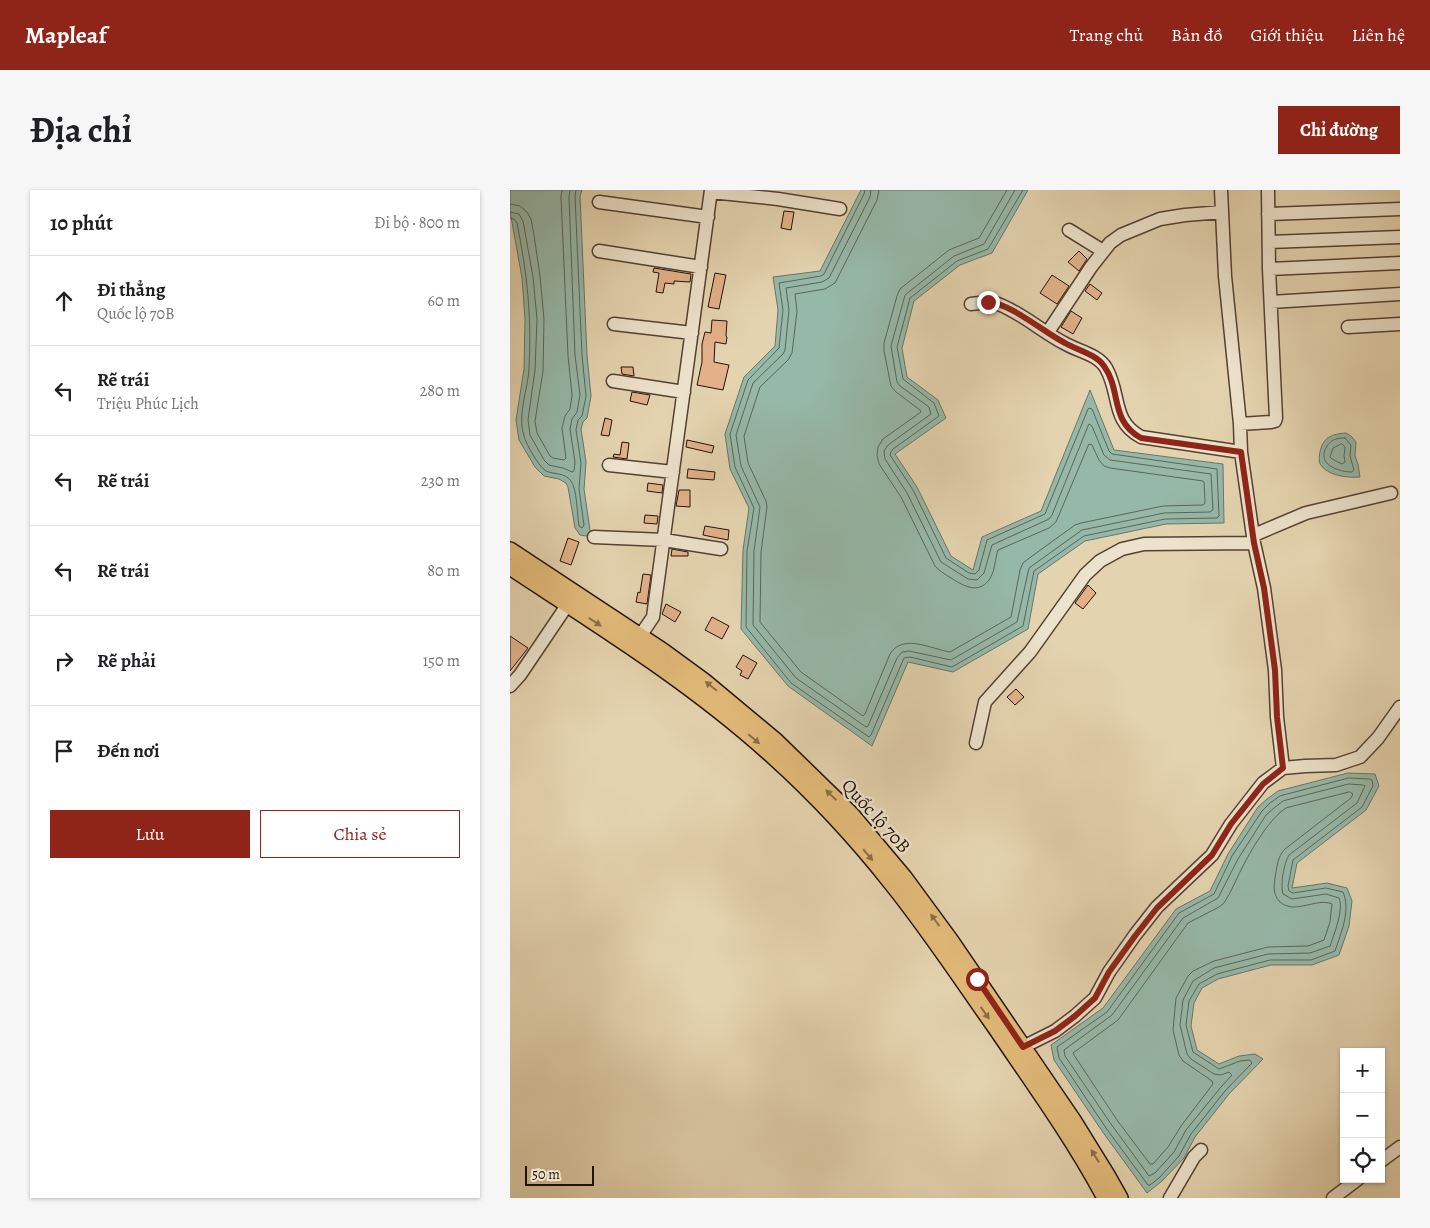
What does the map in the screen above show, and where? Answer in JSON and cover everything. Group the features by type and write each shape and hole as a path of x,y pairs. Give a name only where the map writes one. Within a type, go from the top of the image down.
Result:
{"main road":[{"name":"Quốc lộ 70B","path":"510,550 567,596 724,714 769,752 840,822 946,945 1023,1047 1073,1120 1120,1198"},
{"name":"Quốc lộ 70B","path":"510,567 640,636 697,676 776,741 851,814 904,877 1061,1124 1105,1198"}],"street":[{"path":"1221,190 1225,276 1240,424 1241,452 1254,539 1264,588 1274,661 1277,717 1283,768"},
{"path":"1240,424 1271,422 1275,421 1276,418 1269,269 1268,190"},
{"path":"640,636 653,617 711,191 840,209"},
{"path":"599,202 708,217"},
{"path":"1268,214 1400,209"},
{"path":"1048,332 1091,267 1110,243 1121,235 1160,219 1222,212"},
{"path":"1069,230 1104,251"},
{"path":"1269,242 1400,237"},
{"path":"599,251 701,267"},
{"path":"1269,269 1400,262"},
{"path":"1271,302 1400,294"},
{"path":"971,304 997,303 1102,363 1110,377 1119,412 1125,425 1141,438 1241,452"},
{"path":"614,324 692,333"},
{"path":"1348,327 1400,324"},
{"path":"613,381 684,392"},
{"path":"609,465 673,472"},
{"path":"976,742 985,702 1030,652 1085,575 1100,561 1122,549 1144,544 1254,539 1306,513 1391,492"},
{"path":"594,537 664,540 721,548"},
{"path":"510,686 520,675 567,596"},
{"path":"1023,1047 1055,1031 1095,998 1109,972 1135,936 1157,908 1212,855 1231,824 1263,784 1283,768 1336,765 1360,758 1378,738 1400,707"},
{"path":"1385,1158 1400,1147"},
{"path":"1170,1198 1194,1157 1201,1150"},
{"path":"1333,1198 1353,1183"}],"water":[{"path":"510,190 582,190 580,196 587,355 591,396 587,418 583,422 581,429 586,462 584,489 590,530 586,536 580,535 575,528 566,483 559,479 544,476 535,467 519,440 516,420 524,369 525,319 522,278 510,211"},
{"path":"861,190 1028,190 992,253 960,265 914,301 902,348 907,377 938,400 946,418 895,454 917,487 951,556 973,570 982,537 1041,511 1090,390 1114,450 1223,464 1224,523 1166,524 1085,541 1038,574 1028,629 953,672 908,662 872,746 788,686 741,629 743,550 749,508 730,469 725,434 744,377 775,346 778,310 773,277 820,271"},
{"path":"1346,433 1356,442 1355,456 1360,477 1333,474 1320,464 1319,458 1323,443 1332,435"},
{"path":"1348,773 1375,774 1379,786 1366,810 1297,863 1292,888 1327,883 1347,888 1352,901 1349,926 1339,955 1312,965 1271,965 1218,979 1202,988 1194,1003 1191,1026 1197,1050 1219,1064 1239,1056 1255,1054 1263,1059 1229,1094 1195,1137 1184,1158 1162,1181 1147,1193 1054,1060 1051,1045 1103,1008 1176,909 1210,891 1228,854 1258,807 1278,791"}],"building":[{"path":"784,211 794,212 791,230 781,228"},
{"path":"1079,251 1087,259 1079,271 1068,262"},
{"path":"654,268 691,274 690,282 674,281 674,284 665,283 663,293 656,292 659,273 653,272"},
{"path":"715,273 726,275 719,309 708,307"},
{"path":"1052,275 1069,286 1057,304 1040,293"},
{"path":"1090,284 1102,293 1097,300 1085,291"},
{"path":"1071,311 1082,318 1073,334 1061,327"},
{"path":"712,320 727,321 726,344 715,342 714,362 729,365 723,390 697,385 702,362 702,344 705,332 711,333"},
{"path":"621,367 633,367 634,376 622,374"},
{"path":"632,392 650,395 647,405 630,401"},
{"path":"605,418 612,420 609,436 601,435"},
{"path":"687,440 714,446 712,453 686,447"},
{"path":"622,442 629,443 627,459 613,457 614,454 620,455"},
{"path":"688,469 715,472 714,480 687,478"},
{"path":"648,483 663,485 662,493 647,491"},
{"path":"679,490 690,490 690,507 676,506"},
{"path":"645,515 658,516 657,524 644,523"},
{"path":"705,526 729,530 728,540 703,535"},
{"path":"568,538 579,542 571,565 560,561"},
{"path":"672,549 688,552 688,556 671,556"},
{"path":"643,574 651,575 647,604 636,602 638,592 640,593"},
{"path":"1088,585 1096,593 1083,609 1075,603"},
{"path":"666,604 681,612 675,622 662,614"},
{"path":"712,617 729,626 722,639 705,630"},
{"path":"510,636 528,648 510,671"},
{"path":"743,655 757,663 748,679 740,675 742,671 736,667"},
{"path":"1016,689 1024,697 1015,705 1007,697"}],"route":[{"path":"977,979 1023,1047 1055,1031 1095,998 1109,972 1157,908 1212,855 1231,824 1263,784 1283,768 1277,717 1275,670 1264,588 1254,543 1241,452 1141,438 1125,425 1119,412 1110,377 1102,363 997,303 988,302"}]}
